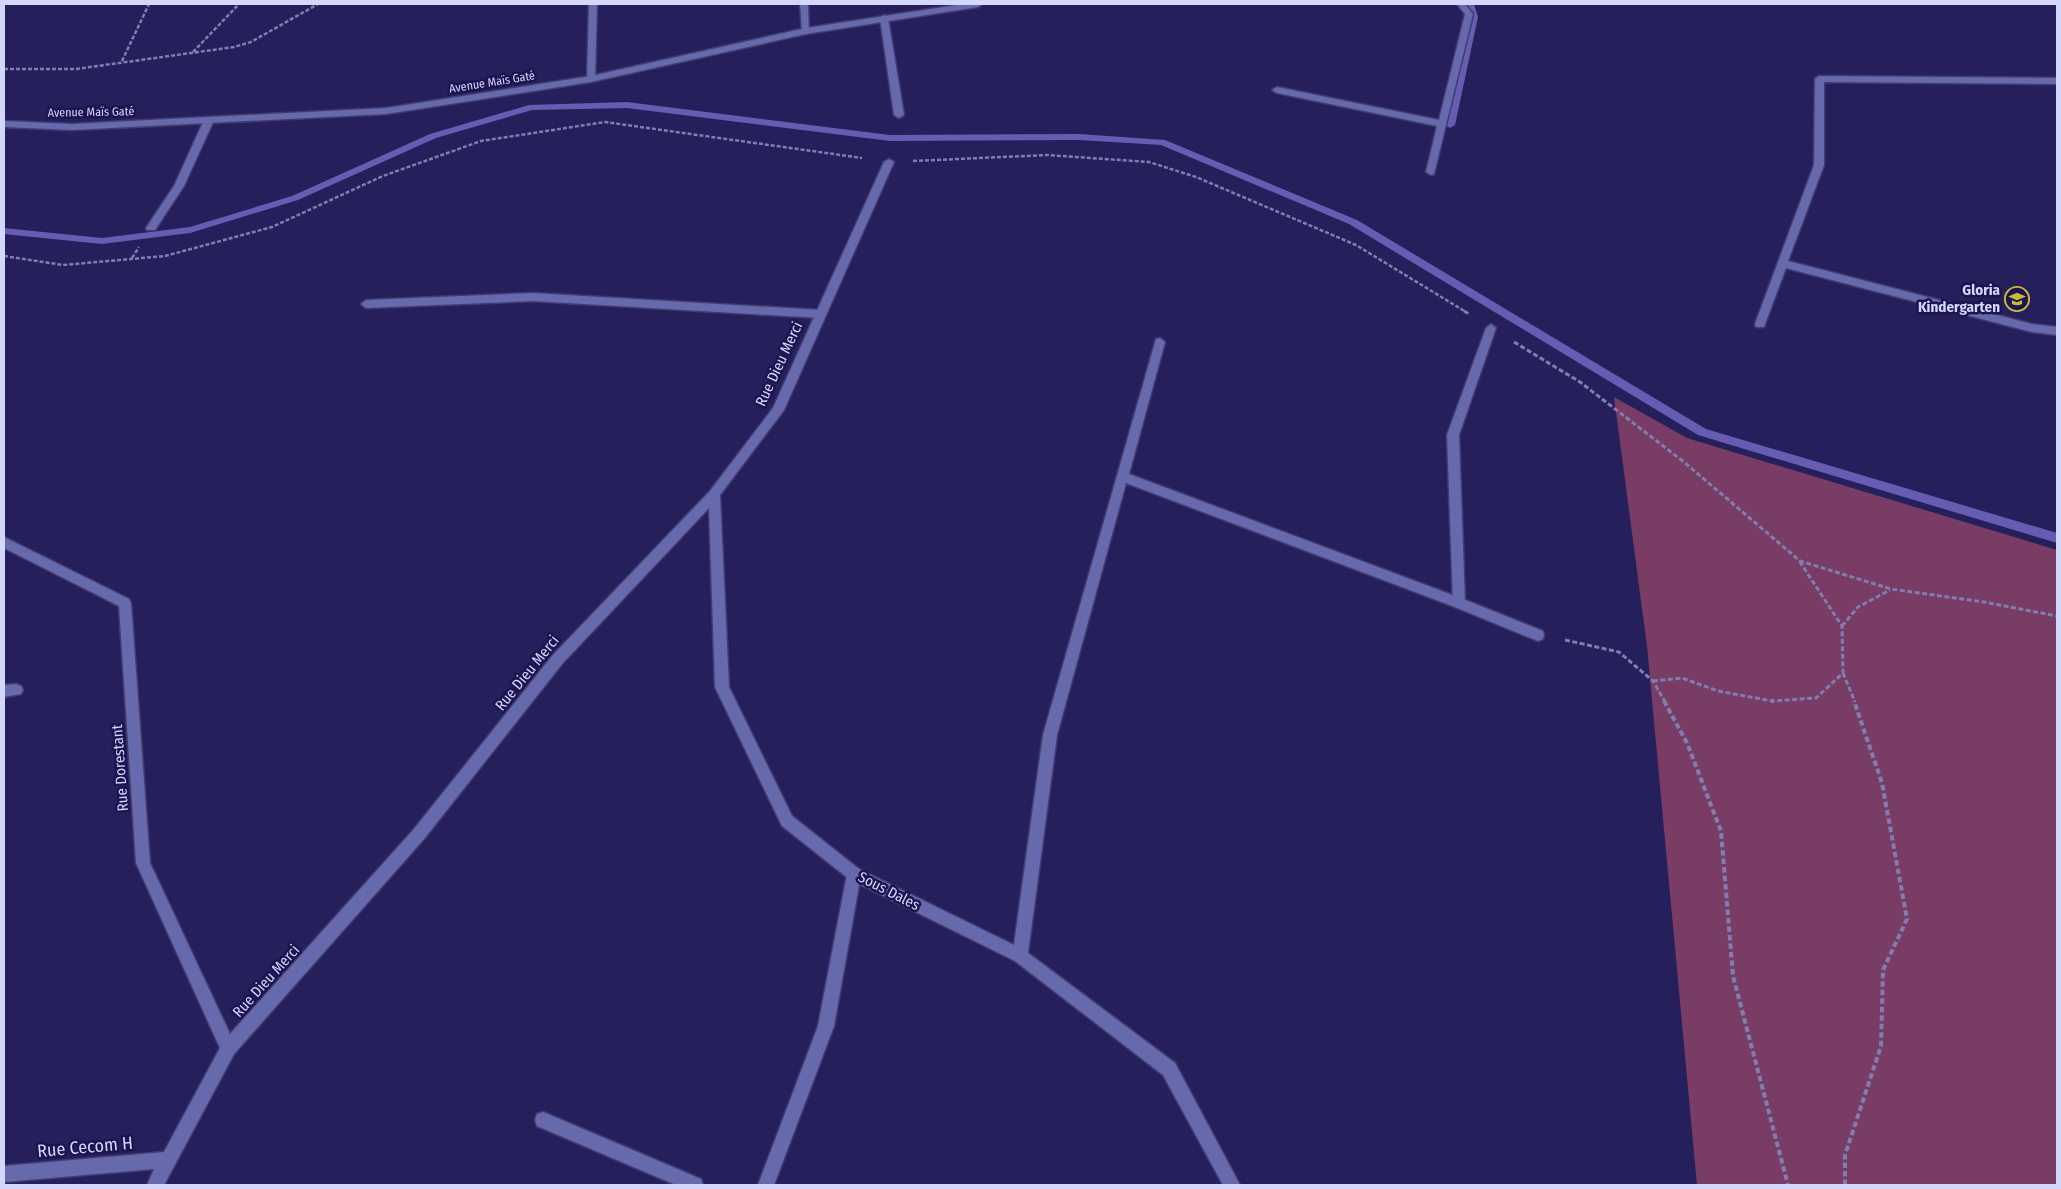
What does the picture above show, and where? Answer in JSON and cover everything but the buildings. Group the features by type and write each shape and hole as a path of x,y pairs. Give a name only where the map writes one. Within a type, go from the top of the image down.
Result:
{"street":[{"path":"591,79 593,4"},
{"path":"804,4 806,31"},
{"name":"Avenue Maïs Gaté","path":"4,124 72,127 386,111 591,79 806,31 978,4"},
{"path":"1431,172 1469,14 1461,4"},
{"path":"884,18 899,116"},
{"path":"1760,324 1781,263 1819,165 1819,79 2057,81"},
{"path":"1277,90 1442,124"},
{"path":"151,228 179,186 209,120"},
{"name":"Rue Dieu Merci","path":"155,1185 228,1048 419,834 556,660 714,494 778,410 889,162"},
{"path":"1781,263 2032,328 2057,331"},
{"path":"366,304 533,297 821,314"},
{"path":"1459,602 1453,434 1492,328"},
{"path":"1020,956 1050,735 1124,477 1160,342"},
{"path":"1124,477 1459,602 1538,635"},
{"name":"Sous Dales","path":"714,494 722,687 787,821 854,874 1020,956 1169,1069 1232,1185"},
{"name":"Rue Dorestant","path":"4,542 125,603 143,863 228,1048"},
{"path":"766,1185 826,1026 854,874"},
{"path":"543,1120 694,1185"},
{"name":"Rue Cecom H","path":"4,1174 169,1160"}],"path":[{"path":"193,52 239,4"},
{"path":"4,69 76,69 251,42 318,4"},
{"path":"122,61 147,5"},
{"path":"4,256 63,265 165,256 272,227 383,176 481,140 604,122 889,162 1047,155 1149,162 1196,176 1356,245 1580,382 1684,462 1800,562 1842,626 1843,673 1864,724 1882,783 1907,919 1883,970 1881,1046 1845,1155 1845,1185"},
{"path":"1800,562 1891,589 1984,602 2057,616"},
{"path":"1842,626 1858,607 1891,589"},
{"path":"1538,635 1619,652 1653,681 1687,743 1721,832 1733,976 1788,1185"},
{"path":"1653,681 1682,678 1718,691 1772,701 1816,698 1843,673"}],"shaded area":[{"path":"1614,397 1687,438 2057,550 2057,1185 1697,1185 1647,646"}],"waterway":[{"path":"1450,125 1474,17 1470,4"},
{"path":"4,231 102,241 190,230 295,198 433,136 532,107 627,105 890,138 1079,137 1162,142 1353,222 1702,432 2057,538"}],"place":[{"name":"Gloria Kindergarten","path":"2017,299"}]}
